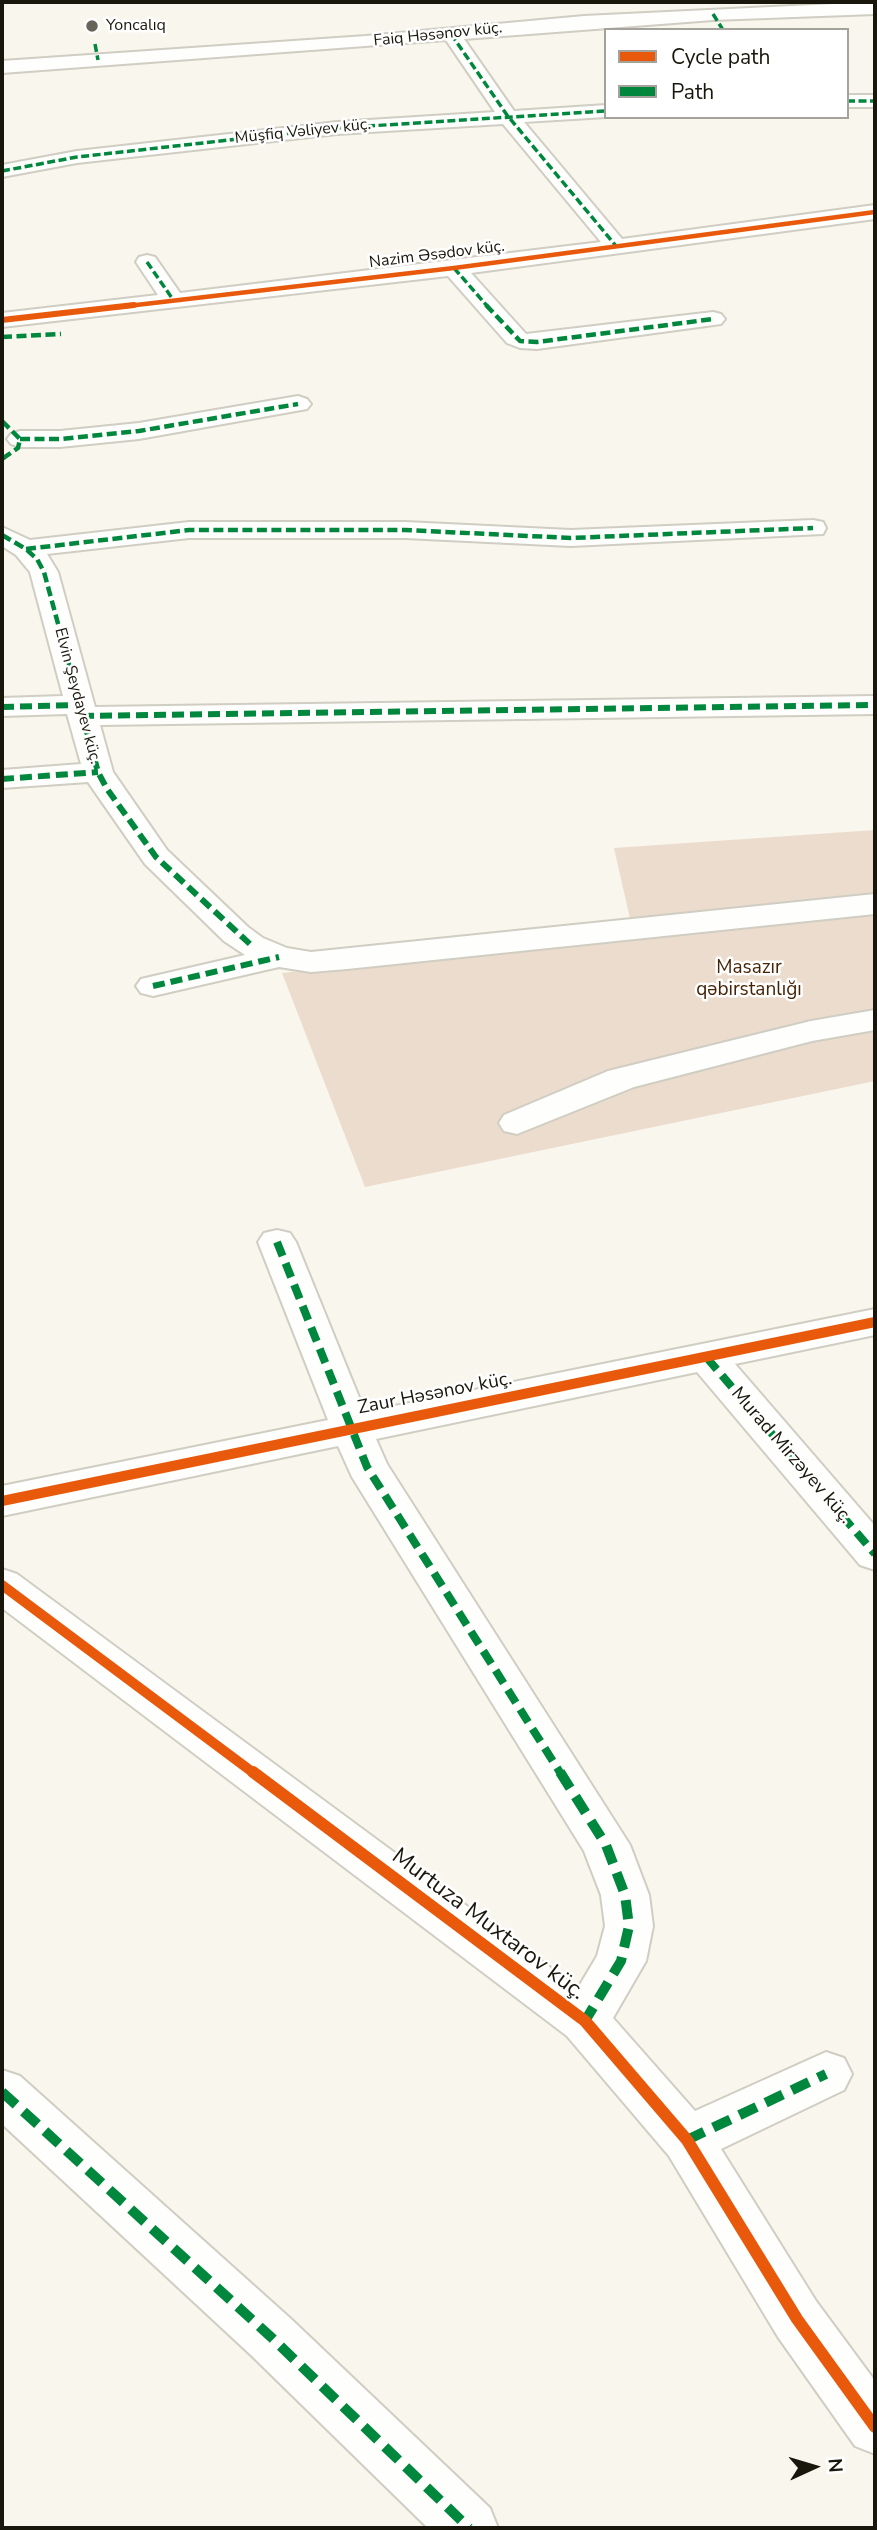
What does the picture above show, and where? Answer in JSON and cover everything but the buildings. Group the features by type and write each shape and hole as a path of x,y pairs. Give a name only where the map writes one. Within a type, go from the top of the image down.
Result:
{"street":[{"name":"Faiq Həsənov küç.","path":"2,67 97,52 718,22 875,8"},
{"path":"451,34 507,116 615,246"},
{"path":"849,101 875,101"},
{"name":"Müşfiq Vəliyev küç.","path":"2,171 77,157 337,128 604,111"},
{"name":"Nazim Əsədov küç.","path":"2,320 454,268 875,212"},
{"path":"147,262 174,301"},
{"path":"454,268 520,341 537,342 713,319"},
{"path":"2,337 61,334"},
{"path":"11,430 60,439 139,431 298,404"},
{"path":"2,459 18,448 11,430"},
{"path":"14,542 188,530 405,530 571,538 813,528"},
{"name":"Elvin Şeydayev küç.","path":"14,542 37,559 44,572 98,772 126,818 156,857 265,951"},
{"path":"2,707 81,710 875,705"},
{"path":"2,779 98,772"},
{"path":"153,986 265,951 311,962 875,904"},
{"path":"517,1123 621,1079 811,1031 875,1020"},
{"path":"277,1242 350,1429 384,1495 606,1845 625,1895 629,1926 621,1961 584,2021"},
{"name":"Zaur Həsənov küç.","path":"2,1501 875,1322"},
{"name":"Murad Mirzəyev küç.","path":"707,1358 875,1554"},
{"name":"Murtuza Muxtarov küç.","path":"2,1585 584,2021 687,2140 797,2319 875,2427"},
{"path":"687,2140 826,2074"},
{"path":"2,2092 271,2337 469,2528"}],"green space":[{"name":"Masazır qəbirstanlığı","path":"875,830 875,1081 365,1187 282,973 633,932 614,848"}],"marked path":[{"path":"713,14 722,28"},
{"path":"451,34 507,115 616,246"},
{"path":"95,44 98,60"},
{"path":"849,101 875,101"},
{"path":"2,171 77,157 337,128 604,111"},
{"path":"147,262 174,301"},
{"path":"454,268 520,341 537,342 713,319"},
{"path":"2,337 61,334"},
{"path":"20,439 60,439 139,431 298,404"},
{"path":"2,421 20,439 18,448 2,459"},
{"path":"26,549 189,530 405,530 571,538 813,528"},
{"path":"2,535 26,549 37,559 44,572 98,772 107,789 156,857 251,945"},
{"path":"2,707 79,705"},
{"path":"82,716 875,705"},
{"path":"2,779 98,772"},
{"path":"153,986 279,957"},
{"path":"277,1242 367,1467 606,1845 625,1895 629,1926 621,1961 585,2021"},
{"path":"707,1358 875,1554"},
{"path":"687,2140 826,2074"},
{"path":"2,2092 271,2337 469,2528"}],"cycle path":[{"path":"2,320 454,268 875,212"},
{"path":"2,1501 875,1322"},
{"path":"2,1585 585,2021 687,2140 797,2319 875,2427"}],"place":[{"name":"Yoncalıq","path":"92,26"}]}
